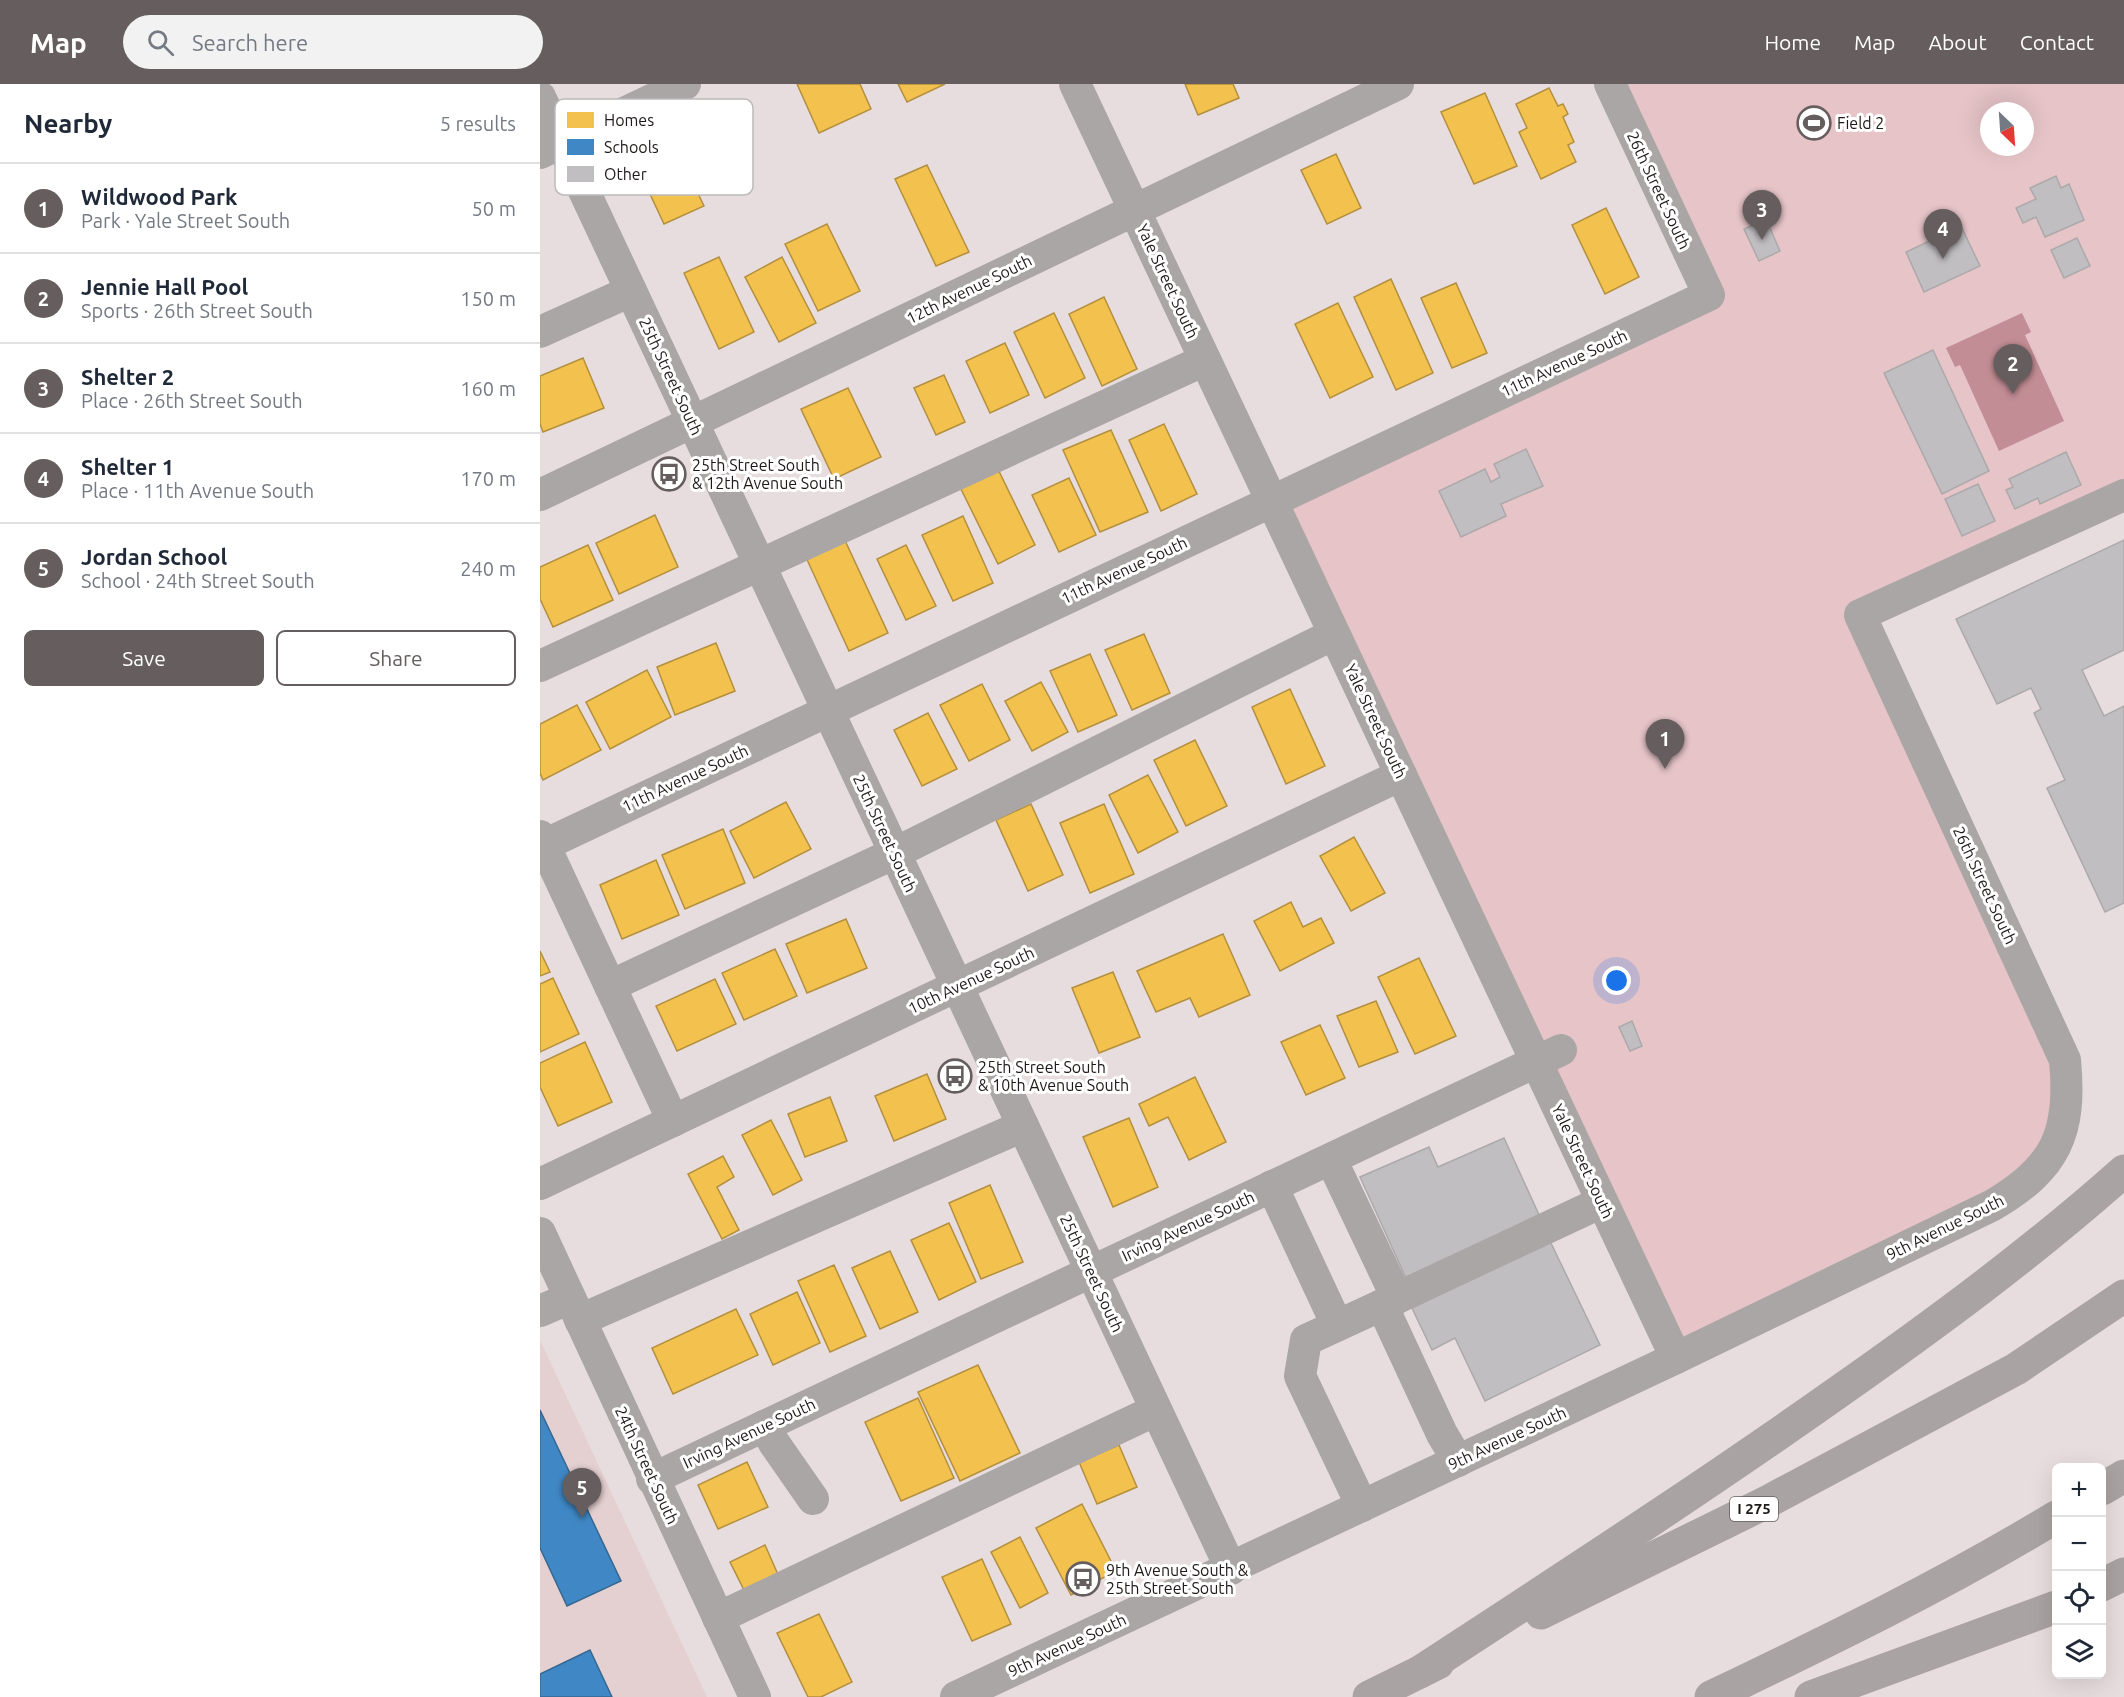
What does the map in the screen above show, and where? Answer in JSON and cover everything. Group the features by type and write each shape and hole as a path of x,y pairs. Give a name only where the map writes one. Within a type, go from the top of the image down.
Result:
{"highway":[{"path":"1420,1672 1698,1489 1922,1334 2079,1212 2124,1171"},
{"name":"I 275","path":"1369,1697 1778,1497 2016,1369 2124,1296"},
{"path":"2106,1487 2124,1476"},
{"path":"1711,1697 1989,1558 2052,1519"},
{"path":"2106,1583 2124,1574"},
{"path":"1811,1697 2052,1608"}],"street":[{"path":"654,99 685,84"},
{"name":"12th Avenue South","path":"540,495 1398,84"},
{"name":"26th Street South","path":"1610,84 1709,295"},
{"name":"Yale Street South","path":"1079,86 1134,209 1401,774 1549,1056 1602,1202 1676,1358"},
{"name":"25th Street South","path":"540,97 551,148"},
{"name":"25th Street South","path":"577,195 631,291 1231,1569"},
{"path":"540,332 631,291"},
{"name":"11th Avenue South","path":"541,842 828,710 1709,295"},
{"path":"540,666 1205,360"},
{"name":"26th Street South","path":"2047,1162 2064,1123 2067,1082 2065,1060 1860,615 2124,495"},
{"path":"610,986 895,853 1334,634"},
{"name":"10th Avenue South","path":"540,1184 1401,774"},
{"path":"541,842 673,1121"},
{"name":"Irving Avenue South","path":"652,1479 1549,1056"},
{"path":"540,1311 575,1309 1023,1126"},
{"path":"1331,1159 1442,1434 1458,1461"},
{"name":"9th Avenue South","path":"956,1697 1676,1358 1993,1205 2032,1179 2047,1162"},
{"path":"1272,1186 1337,1325"},
{"path":"1362,1506 1299,1376 1306,1340 1602,1202"},
{"name":"24th Street South","path":"540,1233 652,1479 755,1697"},
{"path":"718,1618 1156,1410"},
{"path":"764,1426 813,1499"}],"shaded area":[{"path":"1610,84 2124,84 2124,495 1860,615 2059,1044 2047,1162 1676,1358 1271,500 1708,295"},
{"path":"2022,313 2031,332 2025,335 2064,421 1999,451 1960,365 1955,367 1946,348"},
{"path":"540,1340 707,1697 540,1697"}],"building: Homes":[{"path":"797,84 860,84 871,109 819,133"},
{"path":"898,84 945,84 907,102"},
{"path":"1185,84 1233,84 1239,98 1198,115"},
{"path":"1549,88 1558,106 1563,104 1568,114 1563,117 1574,142 1568,145 1576,162 1541,179 1519,132 1527,128 1516,104"},
{"path":"1485,93 1517,166 1474,184 1441,112"},
{"path":"1336,154 1361,208 1327,224 1301,170"},
{"path":"927,165 969,252 936,266 895,179"},
{"path":"650,195 699,195 704,206 664,224"},
{"path":"1606,208 1639,277 1605,294 1572,225"},
{"path":"827,224 860,291 818,311 785,244"},
{"path":"719,257 754,332 719,349 684,273"},
{"path":"782,257 816,323 779,342 745,277"},
{"path":"1391,279 1433,373 1396,390 1354,297"},
{"path":"1456,283 1487,353 1452,368 1421,298"},
{"path":"1104,297 1137,369 1102,386 1069,314"},
{"path":"1338,303 1373,377 1330,398 1295,324"},
{"path":"1054,313 1085,378 1045,398 1014,332"},
{"path":"1005,343 1029,395 990,413 966,361"},
{"path":"583,358 604,408 543,432 540,424 540,376"},
{"path":"944,375 965,422 936,435 914,388"},
{"path":"848,388 881,457 834,479 801,409"},
{"path":"1164,424 1197,494 1161,511 1129,440"},
{"path":"1111,430 1148,512 1100,532 1063,450"},
{"path":"995,463 1035,545 998,564 957,481"},
{"path":"1069,478 1096,535 1059,552 1032,495"},
{"path":"655,515 678,567 619,594 596,543"},
{"path":"963,516 993,583 953,601 922,535"},
{"path":"842,534 888,633 849,651 803,551"},
{"path":"588,545 613,600 553,627 540,599 540,567"},
{"path":"906,545 936,606 906,620 877,559"},
{"path":"1144,634 1170,693 1132,710 1105,650"},
{"path":"716,643 735,691 675,715 657,667"},
{"path":"1090,654 1117,715 1078,732 1050,671"},
{"path":"647,670 671,717 610,749 586,702"},
{"path":"1041,682 1068,732 1032,751 1005,701"},
{"path":"982,684 1010,740 969,761 940,705"},
{"path":"1290,689 1325,766 1286,784 1252,707"},
{"path":"577,705 601,750 543,780 540,773 540,724"},
{"path":"928,713 957,769 922,786 894,730"},
{"path":"1195,740 1227,806 1186,826 1154,760"},
{"path":"1148,775 1178,832 1138,853 1109,795"},
{"path":"786,802 811,849 754,878 730,831"},
{"path":"1031,804 1063,875 1028,891 996,820"},
{"path":"1104,804 1134,874 1090,893 1060,823"},
{"path":"723,829 745,883 685,909 662,855"},
{"path":"1354,837 1385,893 1351,911 1320,856"},
{"path":"656,860 679,915 622,939 600,885"},
{"path":"1291,902 1303,927 1321,918 1334,943 1280,971 1254,921"},
{"path":"846,919 867,968 807,993 786,944"},
{"path":"1223,934 1250,995 1199,1017 1190,998 1156,1012 1137,971"},
{"path":"775,949 797,996 744,1020 722,973"},
{"path":"540,951 550,972 540,976"},
{"path":"1419,958 1456,1036 1415,1054 1378,977"},
{"path":"1113,972 1140,1037 1099,1053 1072,988"},
{"path":"553,978 579,1034 540,1052 540,984"},
{"path":"715,979 736,1024 677,1051 656,1006"},
{"path":"1376,1001 1398,1052 1359,1067 1337,1016"},
{"path":"1320,1025 1345,1078 1306,1095 1281,1042"},
{"path":"585,1042 612,1102 558,1126 540,1087 540,1063"},
{"path":"927,1074 946,1119 894,1141 875,1096"},
{"path":"1195,1077 1226,1142 1189,1160 1168,1117 1149,1126 1139,1104"},
{"path":"830,1097 847,1141 805,1157 788,1114"},
{"path":"1129,1118 1158,1187 1113,1207 1083,1137"},
{"path":"771,1120 802,1180 773,1195 742,1135"},
{"path":"723,1156 734,1177 717,1187 739,1230 722,1239 688,1174"},
{"path":"990,1185 1023,1262 981,1279 949,1203"},
{"path":"949,1223 976,1282 939,1300 911,1240"},
{"path":"890,1251 918,1312 880,1329 852,1268"},
{"path":"834,1265 866,1336 830,1352 798,1281"},
{"path":"797,1292 820,1343 773,1365 750,1314"},
{"path":"736,1309 758,1355 673,1394 652,1348"},
{"path":"978,1365 1020,1453 960,1481 918,1392"},
{"path":"918,1398 954,1478 901,1501 865,1422"},
{"path":"1119,1445 1137,1487 1097,1504 1079,1462"},
{"path":"747,1462 768,1507 718,1529 698,1485"},
{"path":"1082,1504 1116,1571 1071,1595 1036,1528"},
{"path":"1020,1537 1048,1593 1020,1608 991,1552"},
{"path":"765,1545 780,1579 746,1594 730,1562"},
{"path":"982,1559 1011,1624 972,1641 942,1577"},
{"path":"819,1614 852,1682 821,1697 808,1697 777,1633"}],"building: Schools":[{"path":"540,1410 621,1581 567,1606 540,1548"},
{"path":"590,1650 612,1697 540,1697 540,1674"}],"building: Other":[{"path":"2056,176 2061,188 2069,184 2084,220 2045,237 2036,217 2023,223 2016,208 2036,199 2030,188"},
{"path":"1766,219 1780,251 1759,261 1744,229"},
{"path":"1961,226 1980,266 1924,292 1906,252"},
{"path":"2077,238 2090,266 2064,278 2051,250"},
{"path":"1933,350 1989,471 1942,494 1884,373"},
{"path":"1526,449 1543,486 1501,504 1506,516 1461,537 1439,491 1485,469 1491,482 1500,477 1494,464"},
{"path":"2066,452 2081,485 2040,504 2038,498 2015,509 2006,490 2013,487 2009,479"},
{"path":"1978,484 1995,521 1962,536 1945,499"},
{"path":"2124,540 2124,650 2082,670 2104,716 2124,706 2124,903 2105,912 2047,788 2065,780 2034,713 2041,709 2031,688 1997,704 1956,619"},
{"path":"1632,1021 1642,1046 1630,1051 1619,1027"},
{"path":"1504,1138 1540,1217 1406,1278 1360,1177 1429,1147 1438,1167"},
{"path":"1550,1241 1600,1345 1485,1401 1455,1338 1432,1350 1412,1308"}],"place":[{"name":"Field 2","path":"1814,123"},
{"name":"Shelter 2","path":"1762,240"},
{"name":"Shelter 1","path":"1943,259"},
{"name":"Jennie Hall Pool","path":"2013,394"},
{"name":"25th Street South & 12th Avenue South","path":"669,474"},
{"name":"Wildwood Park","path":"1665,769"},
{"name":"25th Street South & 10th Avenue South","path":"955,1076"},
{"name":"Jordan School","path":"582,1518"},
{"name":"9th Avenue South & 25th Street South","path":"1083,1579"}]}
